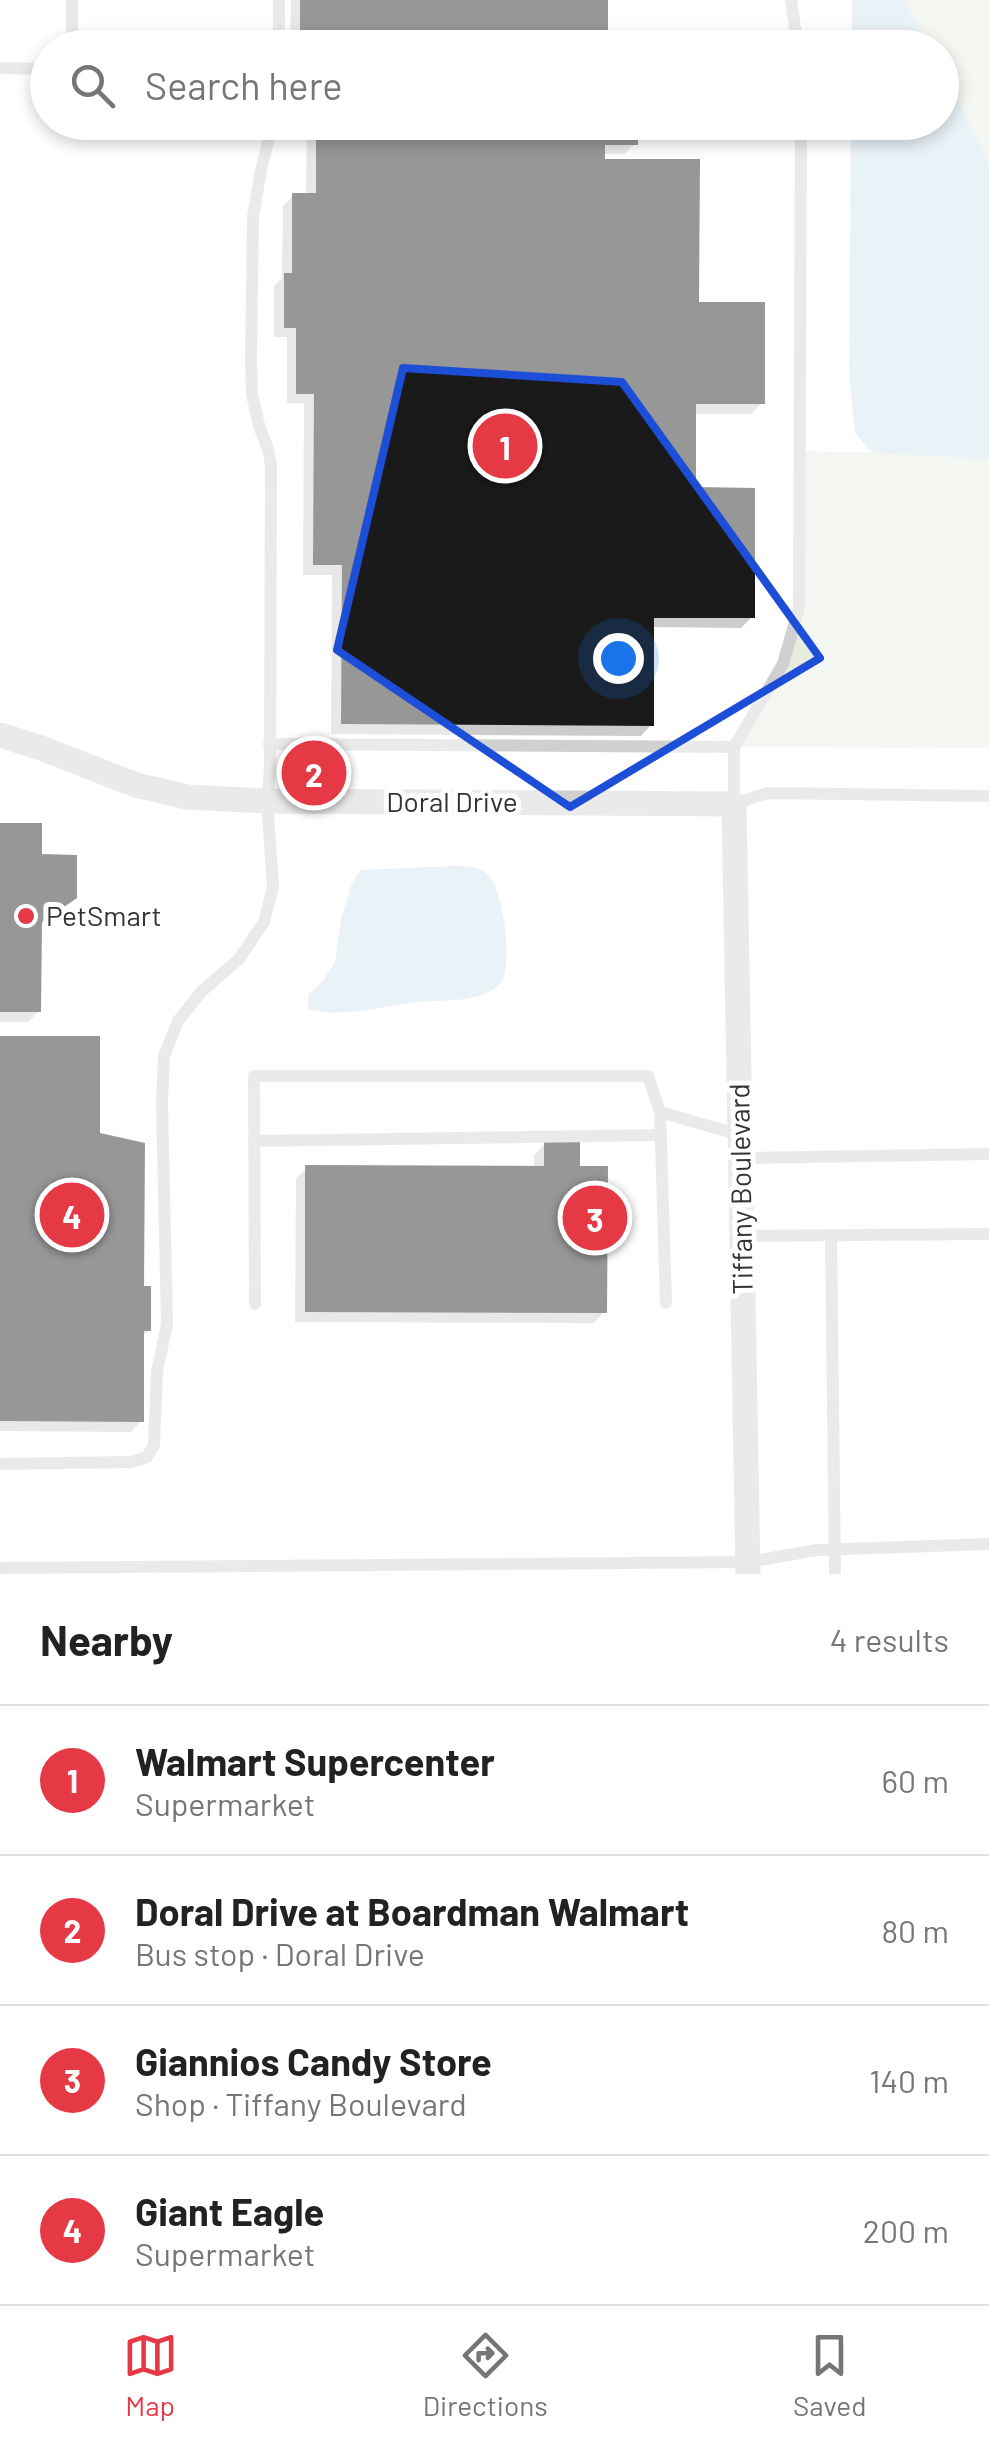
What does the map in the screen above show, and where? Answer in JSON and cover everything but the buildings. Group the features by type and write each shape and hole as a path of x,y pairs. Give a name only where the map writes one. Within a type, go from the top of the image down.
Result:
{"street":[{"name":"Doral Drive","path":"0,735 136,785 187,798 734,804"},
{"name":"Tiffany Boulevard","path":"734,804 748,1568"}],"lane":[{"path":"72,0 72,30"},
{"path":"278,0 279,30"},
{"path":"791,0 795,30"},
{"path":"0,68 30,69"},
{"path":"0,1464 131,1462 146,1457 154,1445 156,1372 167,1324 164,1056 178,1021 202,991 238,959 264,922 272,887 267,801 270,465 252,395 251,342 253,217 268,140"},
{"path":"801,140 799,608 783,664 734,747 734,804 768,793 989,796"},
{"path":"269,744 734,747"},
{"path":"255,1304 254,1076 648,1076 660,1112 666,1303"},
{"path":"660,1112 741,1147 989,1154"},
{"path":"254,1141 660,1135"},
{"path":"742,1236 989,1234"},
{"path":"831,1235 836,1574"},
{"path":"0,1568 748,1568 817,1550 989,1544"}],"highlighted area":[{"path":"403,368 622,382 820,658 570,807 337,650"}],"shaded area":[{"path":"905,0 989,0 989,162 959,103 959,30 921,30"},
{"path":"799,451 989,459 989,748 734,747 765,696 799,608"}],"water":[{"path":"852,0 905,0 921,30 852,30"},
{"path":"959,103 989,162 989,459 872,453 855,433 849,372 851,140 959,140"},
{"path":"453,866 481,870 489,876 499,898 507,949 498,986 467,999 346,1012 308,1009 308,995 335,962 341,919 352,883 361,870"}],"place":[{"name":"Walmart Supercenter","path":"505,446"},
{"name":"Doral Drive at Boardman Walmart","path":"314,773"},
{"name":"PetSmart","path":"26,916"},
{"name":"Giant Eagle","path":"72,1215"},
{"name":"Giannios Candy Store","path":"595,1218"}]}
